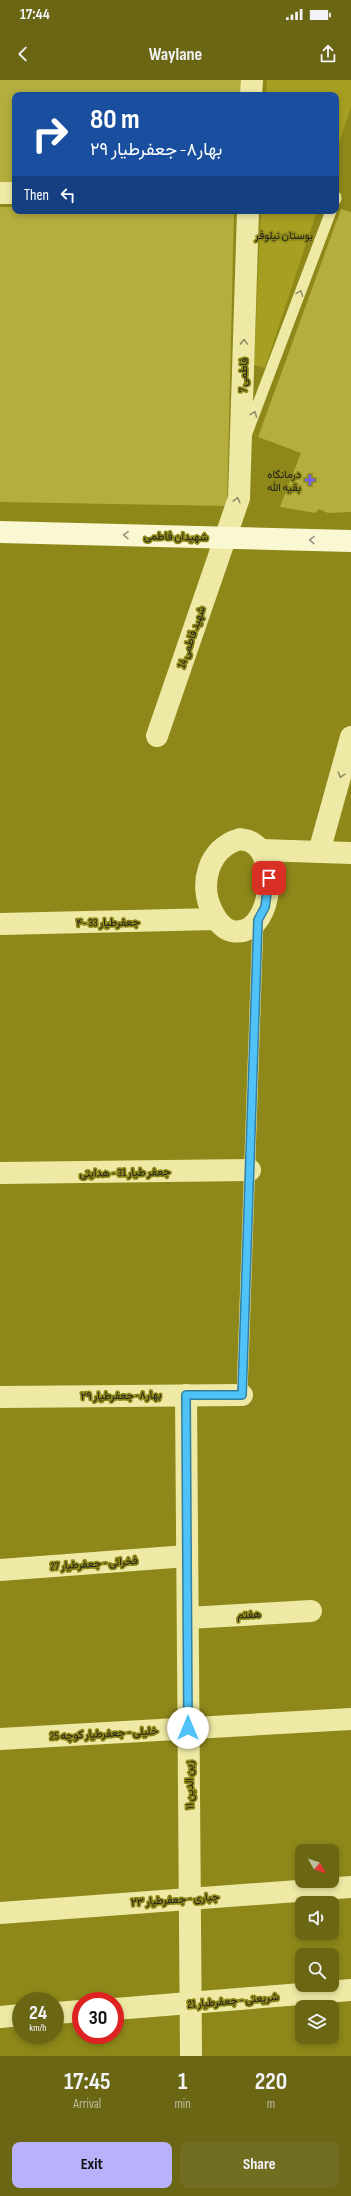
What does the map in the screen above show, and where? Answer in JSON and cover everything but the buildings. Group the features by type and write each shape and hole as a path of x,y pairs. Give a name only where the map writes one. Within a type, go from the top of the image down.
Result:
{"main road":[{"name":"شهیدان فاطمی","path":"0,532 351,541"}],"street":[{"path":"251,92 252,80"},
{"path":"0,193 12,193"},
{"name":"فاطمی 7","path":"225,537 239,498 248,214"},
{"name":"شهید فاطمی 14","path":"157,736 225,537"},
{"path":"319,852 351,737"},
{"path":"240,839 252,842 261,850 269,878 265,907 258,920 251,927 242,931 232,931 223,927 216,919 209,906 206,892 206,878 211,864 227,842 240,839"},
{"path":"261,850 351,853"},
{"name":"۴- جعفرطیار 33","path":"0,924 216,919"},
{"name":"جعفر طیار 31 - هدایتی","path":"0,1173 250,1170"},
{"name":"زین الدین ۱۱","path":"186,1395 191,2056"},
{"name":"بهار۸- جعفرطیار ۲۹","path":"0,1397 242,1395"},
{"name":"فخرائی - جعفرطیار 27","path":"0,1570 187,1556"},
{"name":"هفتم","path":"188,1618 311,1610"},
{"name":"خلیلی - جعفرطیار کوچه 25","path":"0,1739 351,1719"},
{"name":"جباری - جعفرطیار ۲۳","path":"0,1913 351,1887"},
{"name":"شریعتی - جعفرطیار 21","path":"124,2008 351,1990"},
{"path":"0,2017 12,2016"}],"lane":[{"path":"241,451 330,214"},
{"path":"242,1395 258,920"}],"green space":[{"path":"267,80 351,80 351,107 339,144 339,92 266,92"},
{"name":"بوستان نیلوفر","path":"261,214 316,214 265,368 254,365"}],"place":[{"name":"درمانگاه بقیه الله","path":"310,480"}],"route":[{"path":"188,1728 186,1395 242,1395 258,920 265,907 269,878"}]}
